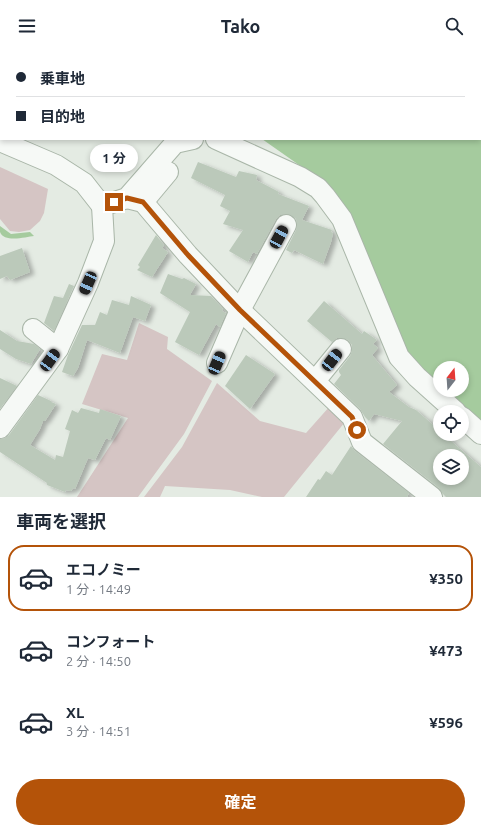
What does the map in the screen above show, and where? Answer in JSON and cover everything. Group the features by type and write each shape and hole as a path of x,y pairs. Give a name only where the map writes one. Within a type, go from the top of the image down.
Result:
{"street":[{"path":"135,200 175,143 188,140"},
{"path":"218,140 300,177 318,188 325,196 342,219 399,357 417,377 448,405"},
{"path":"0,141 56,165 84,182 102,206 104,241 88,283 58,348 0,428"},
{"path":"102,206 135,200 168,172"},
{"path":"135,200 240,310 352,417 362,442 432,497"},
{"path":"217,363 240,310 286,225"},
{"path":"33,329 58,348"},
{"path":"315,381 340,349"},
{"path":"469,423 481,434"}],"shaded area":[{"path":"263,140 481,140 481,426 469,415 469,405 459,405 450,397 469,397 469,361 433,361 433,381 407,357 319,179"},
{"path":"0,167 48,189 44,213 40,221 30,230 19,232 10,231 0,219"},
{"path":"0,226 11,234 30,232 34,236 16,238 6,237 0,232"},
{"path":"139,323 168,337 167,349 212,381 184,434 138,497 77,497 128,418 82,404 102,354 127,360"},
{"path":"217,383 260,421 306,433 330,406 345,422 284,497 262,497 230,490 165,486 160,497 144,497 182,447"}],"building":[{"path":"198,162 236,177 239,171 257,175 256,180 279,192 278,194 309,206 302,220 332,230 331,232 333,233 323,264 294,250 292,253 286,250 297,225 296,219 291,215 286,214 280,215 276,219 257,254 253,252 248,262 229,251 243,230 223,224 230,211 220,206 225,195 191,178"},
{"path":"156,235 164,245 162,248 168,252 152,277 137,270 140,267 138,265"},
{"path":"22,248 30,272 10,280 7,276 0,279 0,256"},
{"path":"168,274 182,279 184,278 196,284 190,295 211,296 223,309 222,311 226,313 220,327 216,324 199,355 175,342 190,312 160,293"},
{"path":"69,284 74,286 54,331 44,323 54,296 63,298"},
{"path":"131,296 151,305 145,321 133,317 120,353 87,340 78,368 73,376 62,372 82,325 95,325 100,312 107,315 112,300 129,305"},
{"path":"324,301 362,334 364,331 377,340 373,344 378,348 372,355 397,385 389,392 409,407 416,410 433,425 433,441 451,441 460,449 433,449 433,483 383,444 402,421 374,414 369,421 360,409 334,384 341,375 339,370 350,356 352,345 348,340 342,338 337,338 332,342 307,321"},
{"path":"0,330 17,341 34,344 40,349 31,364 16,359 0,349"},
{"path":"246,355 275,374 250,409 225,386"},
{"path":"0,378 17,386 0,409"},
{"path":"38,395 56,404 45,421 43,421 30,445 55,460 56,455 63,457 70,431 65,429 72,410 78,413 81,408 99,413 100,409 121,416 110,440 106,438 95,460 88,458 75,489 73,488 71,491 66,490 65,492 47,485 47,483 0,452 0,439 9,435"},
{"path":"351,446 355,451 409,493 407,497 306,497 318,479 320,480 326,471 332,475"},
{"path":"469,457 481,467 481,497 446,497 435,485 469,485"}],"route":[{"path":"114,202 127,198 143,202 188,255 240,310 352,417 357,430"}]}
